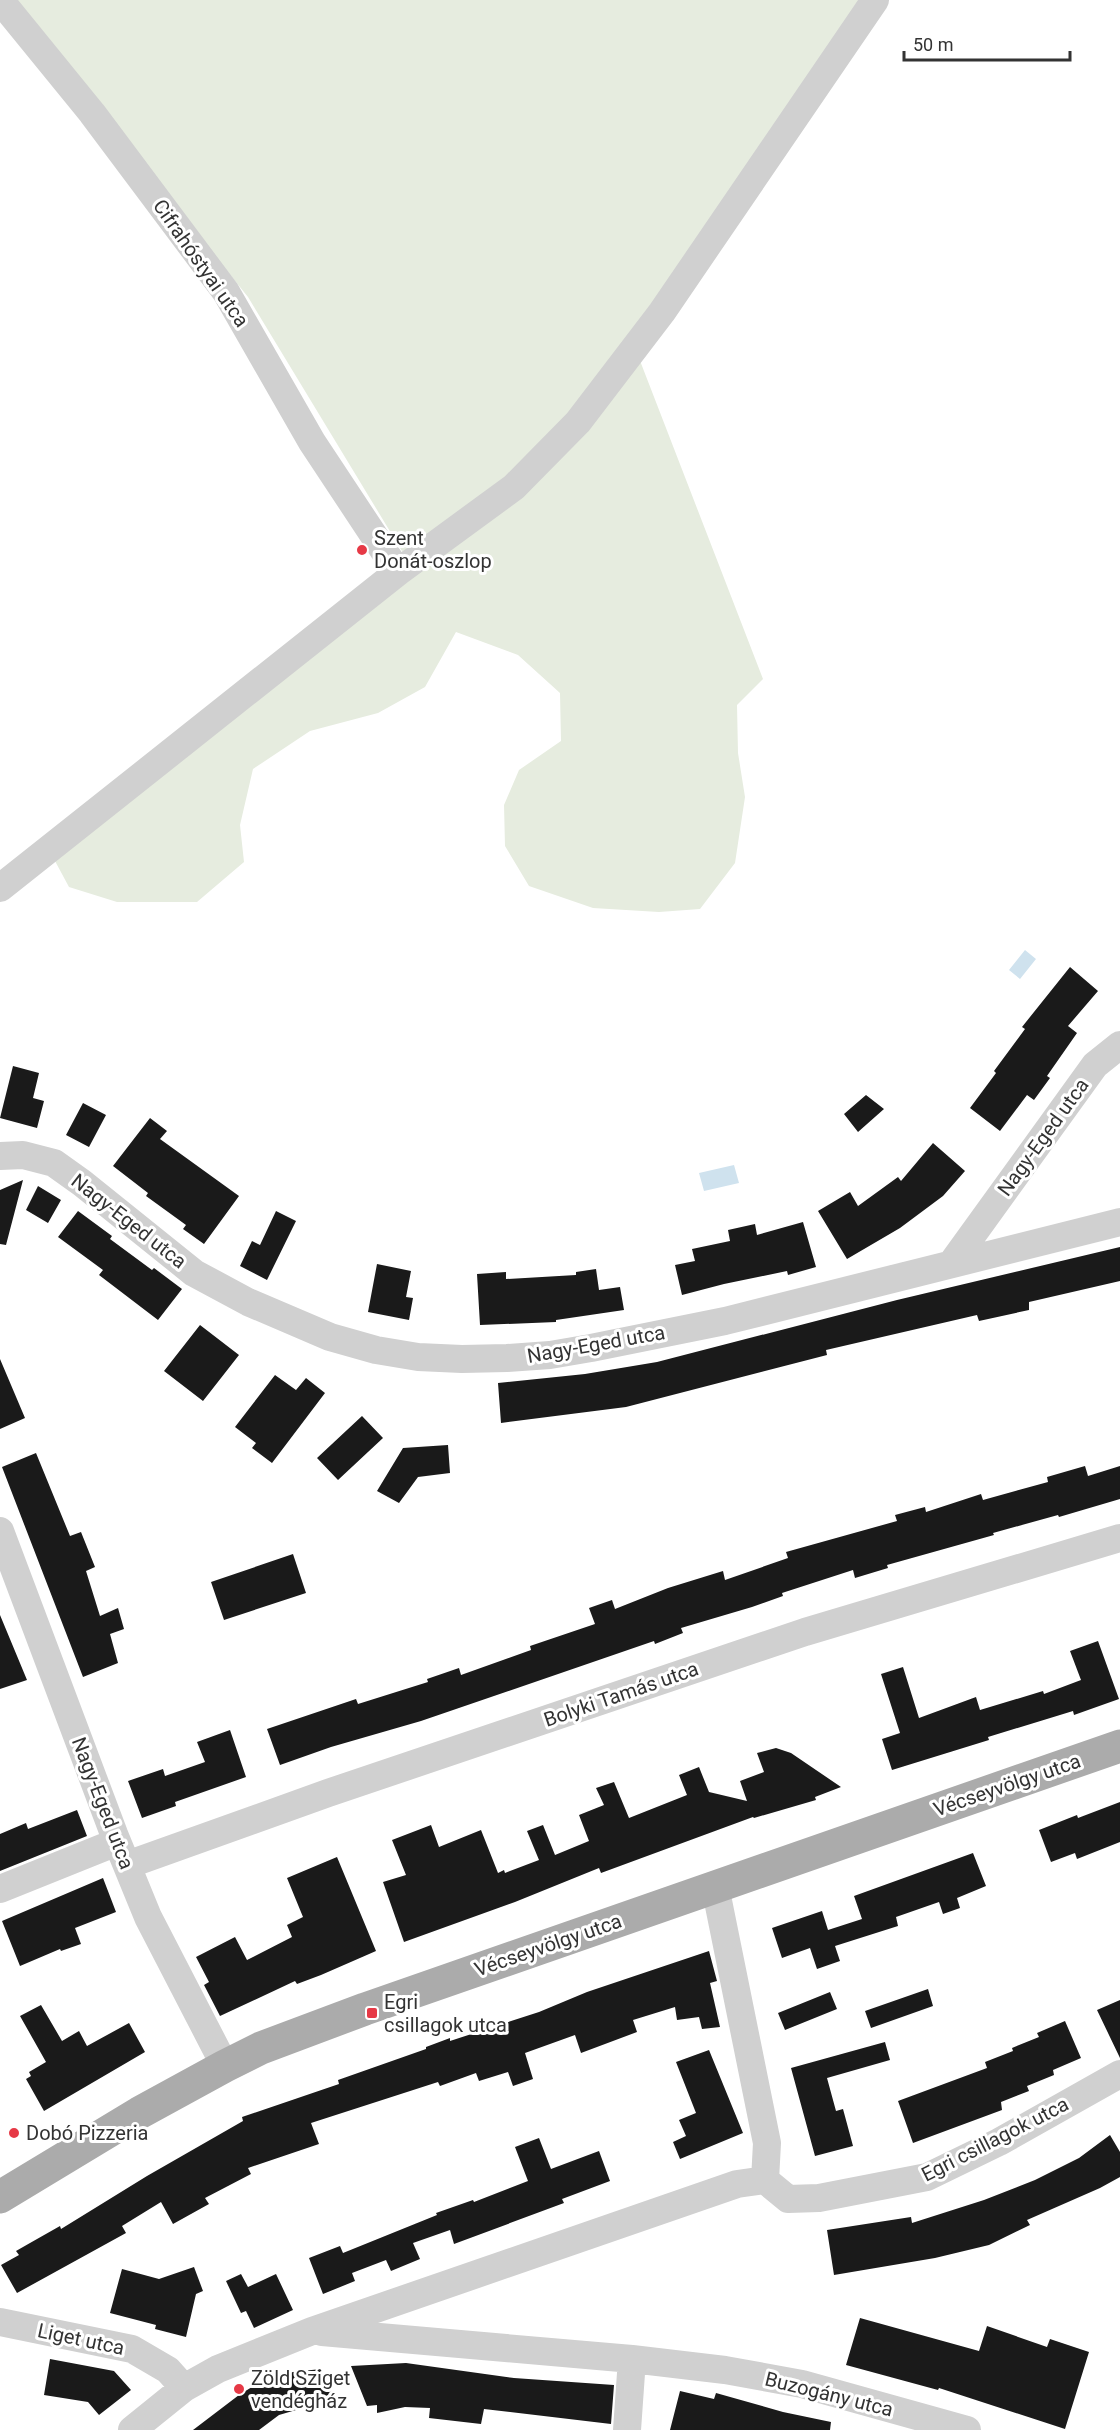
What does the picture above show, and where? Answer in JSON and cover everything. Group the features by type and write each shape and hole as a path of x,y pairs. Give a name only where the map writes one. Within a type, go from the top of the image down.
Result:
{"main road":[{"name":"Vécseyvölgy utca","path":"0,2197 139,2113 261,2048 365,2009 1120,1746"}],"street":[{"name":"Cifrahóstyai utca","path":"0,0 92,113 226,292 312,442 398,572"},
{"path":"0,888 398,572 514,487 578,422 662,312 824,78 875,0"},
{"name":"Nagy-Eged utca","path":"952,1263 1095,1065 1120,1046"},
{"name":"Nagy-Eged utca","path":"0,1155 23,1155 54,1163 194,1273 248,1302 330,1337 376,1350 418,1357 462,1359 550,1355 725,1321 1120,1222"},
{"name":"Nagy-Eged utca","path":"0,1531 122,1854 163,1949 225,2066"},
{"name":"Bolyki Tamás utca","path":"0,1889 328,1793 805,1632 1120,1538"},
{"path":"132,2430 184,2388 218,2369 312,2331 726,2187 765,2180 767,2143 715,1886"},
{"name":"Egri csillagok utca","path":"765,2180 789,2199 819,2199 927,2176 1117,2081"},
{"name":"Liget utca","path":"0,2322 132,2349 168,2370 184,2388"},
{"path":"312,2331 632,2359 627,2430"},
{"name":"Buzogány utca","path":"632,2359 725,2370 802,2384 967,2430"}],"shaded area":[{"path":"9,0 869,0 632,340 763,679 737,705 738,753 745,797 735,863 700,909 659,912 593,908 529,886 505,846 504,805 519,770 561,741 560,693 518,655 456,632 425,687 378,713 310,731 253,769 240,825 244,862 197,902 117,902 69,887 55,861 411,566 248,297"}],"water":[{"path":"1025,950 1036,959 1020,979 1009,970"},
{"path":"734,1165 739,1183 704,1191 699,1173"}],"building":[{"path":"1070,967 1098,991 1068,1026 1077,1033 1047,1076 1050,1078 1034,1100 1027,1095 1000,1131 970,1108 1025,1029 1022,1027"},
{"path":"13,1066 39,1073 33,1098 44,1101 37,1128 0,1118"},
{"path":"866,1095 884,1109 858,1132 844,1114"},
{"path":"83,1103 106,1115 89,1147 66,1135"},
{"path":"150,1118 167,1131 160,1139 239,1196 204,1244 183,1229 186,1225 146,1196 148,1193 113,1166"},
{"path":"933,1143 965,1171 943,1196 900,1228 847,1259 818,1211 850,1192 858,1206 898,1177 901,1181"},
{"path":"23,1180 6,1245 0,1244 0,1190"},
{"path":"38,1186 61,1200 48,1223 26,1210"},
{"path":"78,1211 112,1236 110,1239 182,1289 158,1320 99,1275 103,1270 58,1237"},
{"path":"276,1211 296,1221 267,1280 240,1266 252,1241 260,1245"},
{"path":"803,1222 816,1267 788,1275 787,1271 724,1284 682,1295 675,1265 695,1261 692,1249 730,1241 728,1230 755,1224 757,1235"},
{"path":"1120,1247 1120,1281 1029,1302 1029,1310 979,1321 977,1315 826,1350 827,1355 626,1407 501,1423 498,1383 585,1374 657,1362 897,1300"},
{"path":"377,1264 411,1271 406,1297 413,1298 409,1320 368,1312"},
{"path":"596,1269 599,1290 620,1287 624,1310 556,1320 556,1322 480,1325 477,1274 506,1272 506,1279 576,1275 576,1272"},
{"path":"200,1325 239,1355 203,1401 164,1371"},
{"path":"0,1359 25,1418 0,1429"},
{"path":"275,1375 296,1390 306,1378 325,1393 272,1463 252,1448 256,1443 235,1427"},
{"path":"362,1416 383,1438 338,1480 317,1458"},
{"path":"448,1445 450,1473 418,1477 399,1503 377,1491 403,1448"},
{"path":"36,1453 70,1536 81,1532 95,1567 86,1571 100,1616 118,1608 124,1629 110,1634 118,1663 83,1677 2,1467"},
{"path":"1085,1466 1088,1476 1120,1466 1120,1499 993,1533 994,1535 887,1565 888,1568 855,1578 853,1570 782,1593 783,1596 752,1607 681,1628 683,1633 655,1644 654,1641 421,1721 331,1747 280,1765 267,1729 356,1699 358,1704 428,1682 427,1679 459,1668 461,1675 531,1650 530,1646 595,1624 589,1608 612,1600 615,1609 668,1588 723,1571 725,1580 788,1558 786,1552 897,1521 895,1515 925,1507 926,1512 981,1494 983,1500 1048,1482 1047,1477"},
{"path":"293,1554 306,1593 224,1620 211,1582"},
{"path":"0,1615 27,1680 0,1689"},
{"path":"1098,1641 1119,1699 1074,1715 1073,1711 988,1737 989,1740 892,1770 882,1739 900,1733 881,1674 903,1667 919,1718 976,1697 980,1710 1043,1691 1044,1694 1081,1680 1070,1651"},
{"path":"230,1730 246,1777 175,1802 176,1806 142,1818 128,1781 163,1769 165,1776 205,1762 197,1742"},
{"path":"776,1748 791,1753 841,1787 815,1797 816,1800 753,1817 601,1873 599,1868 515,1902 404,1942 383,1882 406,1875 392,1840 431,1825 439,1847 481,1830 498,1873 504,1870 505,1873 539,1860 527,1831 543,1825 555,1855 589,1841 579,1815 604,1805 596,1788 614,1782 629,1818 687,1795 679,1775 699,1767 709,1792 747,1801 740,1781 764,1772 757,1753"},
{"path":"1120,1802 1120,1842 1077,1859 1075,1853 1051,1862 1039,1830"},
{"path":"77,1810 87,1836 0,1871 0,1834 26,1823 28,1829"},
{"path":"973,1853 986,1886 957,1898 960,1908 943,1914 939,1902 896,1917 898,1926 835,1946 840,1961 817,1969 810,1948 782,1958 772,1928 822,1911 828,1930 862,1919 854,1896"},
{"path":"337,1857 376,1951 297,1984 295,1981 220,2016 204,1985 209,1982 196,1957 235,1937 247,1960 292,1937 287,1925 303,1917 287,1878"},
{"path":"103,1878 116,1912 75,1928 81,1944 61,1951 60,1949 20,1966 2,1921"},
{"path":"709,1951 717,1981 710,1983 720,2027 702,2029 699,2017 677,2020 675,2007 633,2020 637,2032 581,2053 575,2035 525,2053 533,2079 513,2086 508,2072 479,2081 476,2073 440,2086 438,2082 311,2123 319,2144 248,2168 251,2174 205,2198 209,2204 173,2224 161,2202 122,2226 126,2233 17,2293 1,2265 19,2255 16,2251 60,2226 61,2229 243,2121 242,2117 339,2084 338,2080 426,2049 426,2047 450,2038 450,2041 539,2012 587,1992"},
{"path":"928,1989 933,2006 871,2028 865,2011"},
{"path":"830,1992 837,2009 785,2030 778,2013"},
{"path":"1120,2000 1120,2058 1097,2010"},
{"path":"41,2005 62,2041 79,2031 87,2046 129,2023 145,2052 44,2111 26,2079 31,2076 29,2072 46,2062 20,2016"},
{"path":"1065,2021 1081,2058 1053,2070 1054,2075 1027,2086 1029,2091 1001,2102 1002,2110 913,2143 898,2101 987,2068 985,2062 1013,2051 1012,2048 1039,2037 1037,2033"},
{"path":"885,2042 890,2060 827,2078 836,2111 843,2109 853,2146 815,2156 791,2068"},
{"path":"709,2050 743,2133 680,2159 673,2142 686,2136 679,2120 696,2113 676,2062"},
{"path":"1110,2135 1120,2152 1120,2177 1027,2220 1030,2225 989,2245 935,2258 834,2275 827,2230 911,2217 912,2223 984,2200 1035,2180 1079,2158"},
{"path":"539,2138 551,2169 599,2151 610,2181 562,2199 564,2203 454,2244 450,2230 413,2243 420,2259 391,2271 386,2260 352,2273 355,2281 323,2294 309,2258 340,2246 343,2253 437,2215 436,2213 473,2200 474,2202 528,2181 515,2147"},
{"path":"194,2267 203,2291 196,2294 186,2337 155,2329 156,2325 110,2313 122,2269 159,2279"},
{"path":"241,2274 248,2287 276,2274 293,2310 254,2328 246,2311 241,2313 226,2281"},
{"path":"860,2318 979,2351 987,2326 1047,2347 1050,2339 1089,2352 1065,2429 939,2388 938,2390 846,2365"},
{"path":"50,2359 114,2371 131,2390 99,2415 88,2402 44,2395"},
{"path":"406,2363 514,2378 614,2385 611,2424 484,2409 481,2424 429,2418 430,2408 405,2407 377,2413 377,2405 367,2406 351,2366"},
{"path":"321,2369 339,2406 296,2410 279,2415 259,2430 193,2430 263,2380 293,2372"},
{"path":"680,2391 714,2399 716,2393 783,2412 831,2422 830,2430 670,2430"}],"place":[{"name":"Szent Donát-oszlop","path":"362,550"},
{"name":"Egri csillagok utca","path":"372,2013"},
{"name":"Dobó Pizzeria","path":"14,2133"},
{"name":"Zöld Sziget vendégház","path":"239,2389"}]}
